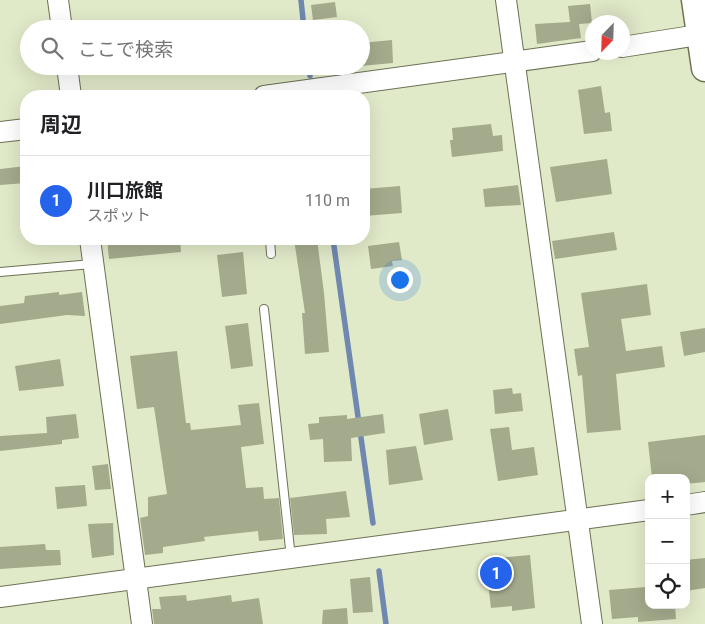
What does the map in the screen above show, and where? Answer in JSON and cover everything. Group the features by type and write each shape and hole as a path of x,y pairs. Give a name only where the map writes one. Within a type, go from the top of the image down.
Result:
{"highway":[{"path":"695,0 703,35 705,68"}],"street":[{"path":"58,0 61,20"},
{"path":"506,0 592,624"},
{"path":"630,45 703,35"},
{"path":"308,90 585,52"},
{"path":"68,75 70,90"},
{"path":"0,132 20,130"},
{"path":"91,245 142,624"},
{"path":"690,504 705,502"},
{"path":"0,597 645,510"}],"lane":[{"path":"270,245 271,254"},
{"path":"0,272 94,264"},
{"path":"264,309 291,558"}],"building":[{"path":"335,2 337,17 313,20 311,5"},
{"path":"590,4 591,15 585,15 585,24 579,24 581,38 537,44 535,24 570,22 568,6"},
{"path":"392,40 393,63 370,65 370,42"},
{"path":"601,86 605,113 610,112 612,131 584,134 578,90"},
{"path":"491,124 493,136 502,135 503,151 452,157 450,140 453,140 452,128"},
{"path":"607,159 612,194 556,202 550,167"},
{"path":"20,167 20,183 0,185 0,169"},
{"path":"518,185 521,205 485,207 483,189"},
{"path":"400,186 402,213 370,216 370,188"},
{"path":"614,232 617,250 555,259 552,241"},
{"path":"399,242 402,260 392,261 393,266 371,269 368,246"},
{"path":"108,245 180,245 181,252 109,259"},
{"path":"295,245 318,245 329,352 305,354 302,313 305,313"},
{"path":"243,252 247,294 222,297 217,255"},
{"path":"647,284 651,315 621,319 626,351 662,346 665,367 616,374 621,430 587,433 582,375 578,376 574,349 589,347 581,293"},
{"path":"59,292 59,295 82,292 85,316 67,315 0,324 0,306 24,303 25,296"},
{"path":"248,323 253,366 231,369 225,326"},
{"path":"705,328 705,352 684,356 680,332"},
{"path":"177,351 186,423 190,423 191,430 241,425 238,405 259,403 264,444 241,447 246,488 263,487 264,499 279,498 283,539 259,541 258,531 204,537 205,541 163,547 163,553 145,555 140,518 148,516 148,497 167,494 154,407 137,409 130,356"},
{"path":"60,359 64,386 19,391 15,366"},
{"path":"512,388 513,394 521,393 523,411 495,414 493,390"},
{"path":"448,409 453,440 424,445 419,414"},
{"path":"76,414 79,438 62,440 62,444 0,451 0,436 47,433 46,417"},
{"path":"383,414 385,433 351,438 352,461 324,462 323,439 310,440 308,424 319,423 319,417 347,415 347,419"},
{"path":"509,427 512,450 534,447 538,475 498,481 490,429"},
{"path":"705,435 705,482 690,484 690,474 652,474 648,442"},
{"path":"416,446 423,480 389,485 386,450"},
{"path":"108,464 111,489 95,490 92,466"},
{"path":"85,485 87,506 57,509 55,487"},
{"path":"346,491 350,517 326,519 327,534 294,535 290,498"},
{"path":"113,523 114,555 92,558 88,524"},
{"path":"45,544 46,550 60,550 61,565 0,569 0,547"},
{"path":"530,555 535,608 512,611 512,606 491,608 485,559"},
{"path":"705,558 705,588 690,590 690,560"},
{"path":"370,577 373,612 353,613 350,579"},
{"path":"645,587 645,609 675,609 676,619 638,622 638,617 612,619 609,590"},
{"path":"186,595 187,601 231,595 232,602 259,598 263,624 154,624 152,609 161,609 159,597"},
{"path":"347,608 348,624 322,624 323,610"}],"waterway":[{"path":"301,0 303,20"},
{"path":"334,245 373,523"},
{"path":"379,571 386,624"}],"place":[{"name":"川口旅館","path":"496,573"}]}
